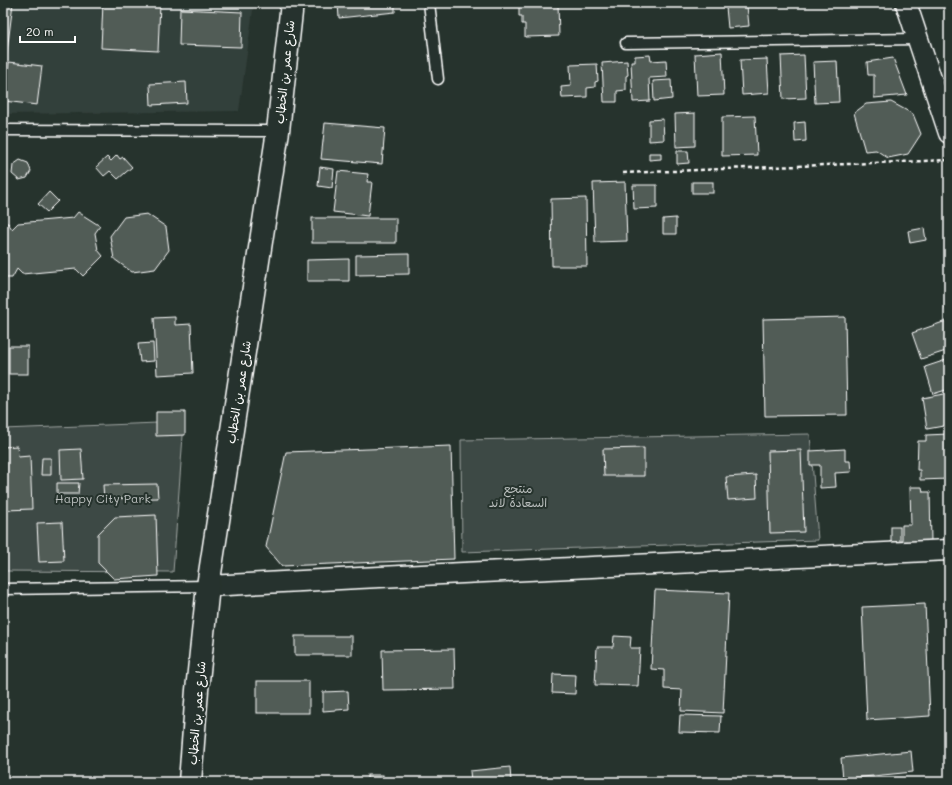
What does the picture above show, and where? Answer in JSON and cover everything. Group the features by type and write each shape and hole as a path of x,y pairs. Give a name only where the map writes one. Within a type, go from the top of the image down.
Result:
{"main road":[{"name":"شارع عمر بن الخطاب","path":"190,782 197,690 208,586 278,131 292,3"}],"street":[{"path":"906,3 949,133"},
{"path":"208,586 949,550"}],"lane":[{"path":"429,3 438,79"},
{"path":"626,43 917,39"},
{"path":"3,130 278,131"},
{"path":"3,589 208,586"}],"path":[{"path":"623,173 949,160"}],"shaded area":[{"path":"3,3 254,3 239,111 3,114"}],"green space":[{"name":"Happy City Park","path":"184,422 173,572 3,571 3,429"},
{"name":"منتجع السعادة لاند","path":"810,434 818,540 462,552 461,440"}],"building":[{"path":"3,3 13,3 3,84"},
{"path":"103,3 160,3 158,51 101,48"},
{"path":"338,3 395,3 395,12 339,18"},
{"path":"949,3 949,16 941,4"},
{"path":"558,4 559,36 525,37 525,24 522,24 522,16 519,16 519,5"},
{"path":"747,6 749,26 728,28 726,7"},
{"path":"180,9 242,12 241,47 179,45"},
{"path":"722,52 724,95 697,96 695,54"},
{"path":"650,55 651,61 666,60 667,77 649,78 650,101 633,102 631,62 635,62 635,56"},
{"path":"804,55 806,98 783,99 781,56"},
{"path":"893,58 907,95 874,98 874,75 868,75 867,62"},
{"path":"767,59 769,93 742,95 740,60"},
{"path":"627,61 628,75 626,76 626,90 617,91 617,102 604,102 602,63"},
{"path":"837,61 839,102 815,103 813,62"},
{"path":"9,62 42,66 37,105 4,101"},
{"path":"597,64 598,81 595,82 595,87 587,88 587,97 562,98 561,87 571,86 570,65"},
{"path":"671,80 672,99 654,101 653,81"},
{"path":"186,82 187,103 151,105 150,84"},
{"path":"891,102 913,114 921,134 908,154 888,158 876,150 865,151 854,113 866,104"},
{"path":"695,113 695,146 676,147 675,114"},
{"path":"755,116 757,155 722,156 722,117"},
{"path":"663,119 664,140 649,141 649,120"},
{"path":"805,122 806,141 795,142 794,123"},
{"path":"325,123 385,128 382,164 321,159"},
{"path":"677,151 688,151 689,163 677,164"},
{"path":"649,153 661,153 661,159 649,160"},
{"path":"117,155 120,159 123,157 132,167 118,179 110,171 104,176 96,167 107,157 111,161"},
{"path":"20,160 28,163 31,171 27,178 19,180 12,174 13,165"},
{"path":"320,167 334,169 332,188 318,186"},
{"path":"338,171 368,174 367,182 372,182 368,216 333,212"},
{"path":"625,182 627,241 595,242 593,183"},
{"path":"692,182 713,182 713,193 692,193"},
{"path":"633,185 657,185 657,208 634,209"},
{"path":"49,192 58,201 47,212 38,204"},
{"path":"586,198 587,266 552,266 551,199"},
{"path":"78,212 100,226 95,233 98,250 103,256 83,276 76,269 22,274 17,269 12,278 3,278 3,223 8,223 12,229 18,223 73,218"},
{"path":"147,214 166,227 169,250 155,269 132,272 114,259 110,236 124,217"},
{"path":"312,218 396,218 396,243 312,243"},
{"path":"676,218 676,234 663,234 663,219"},
{"path":"924,228 926,240 910,243 908,231"},
{"path":"409,254 409,274 356,275 356,255"},
{"path":"349,259 349,281 307,281 307,260"},
{"path":"949,306 949,320 945,307"},
{"path":"175,317 175,325 191,324 193,373 157,375 154,318"},
{"path":"845,317 847,415 765,416 763,319"},
{"path":"3,318 5,318 5,339 3,339"},
{"path":"949,320 949,350 921,359 912,333"},
{"path":"153,343 154,361 140,362 138,344"},
{"path":"9,346 28,346 28,374 9,374"},
{"path":"949,359 949,389 933,394 925,367"},
{"path":"949,393 949,425 927,429 922,398"},
{"path":"156,412 185,412 185,435 156,436"},
{"path":"949,434 949,479 920,480 920,470 917,470 918,441 926,441 926,435"},
{"path":"17,446 18,457 30,456 32,509 5,510 5,502 3,502 3,447"},
{"path":"451,446 454,559 282,566 266,547 286,452"},
{"path":"644,448 644,476 604,476 603,449"},
{"path":"81,449 83,479 61,480 60,450"},
{"path":"845,449 845,461 850,461 851,472 835,473 836,487 820,488 820,465 810,465 810,451"},
{"path":"801,450 804,532 770,533 768,451"},
{"path":"42,458 51,458 51,475 41,475"},
{"path":"756,475 757,498 728,500 726,477"},
{"path":"57,483 79,483 78,494 57,494"},
{"path":"157,484 158,498 104,499 103,485"},
{"path":"910,487 922,487 923,492 930,492 931,542 902,542 902,525 911,525"},
{"path":"156,515 158,576 114,579 98,563 98,534 115,517"},
{"path":"62,522 64,561 39,562 37,523"},
{"path":"891,527 900,527 900,543 891,543"},
{"path":"655,590 729,593 723,713 681,711 682,690 664,689 664,670 651,669"},
{"path":"925,604 930,716 867,720 862,607"},
{"path":"295,636 352,636 352,655 295,655"},
{"path":"614,636 631,637 630,648 640,648 638,686 595,685 597,647 613,647"},
{"path":"454,649 455,689 383,690 382,650"},
{"path":"553,674 576,675 575,694 552,693"},
{"path":"257,681 309,681 309,713 257,713"},
{"path":"348,691 349,709 323,711 323,692"},
{"path":"680,715 721,716 720,733 679,732"},
{"path":"911,751 913,772 843,779 841,758"},
{"path":"510,767 511,782 471,782 470,771"},
{"path":"367,775 383,775 383,782 367,782"}]}
